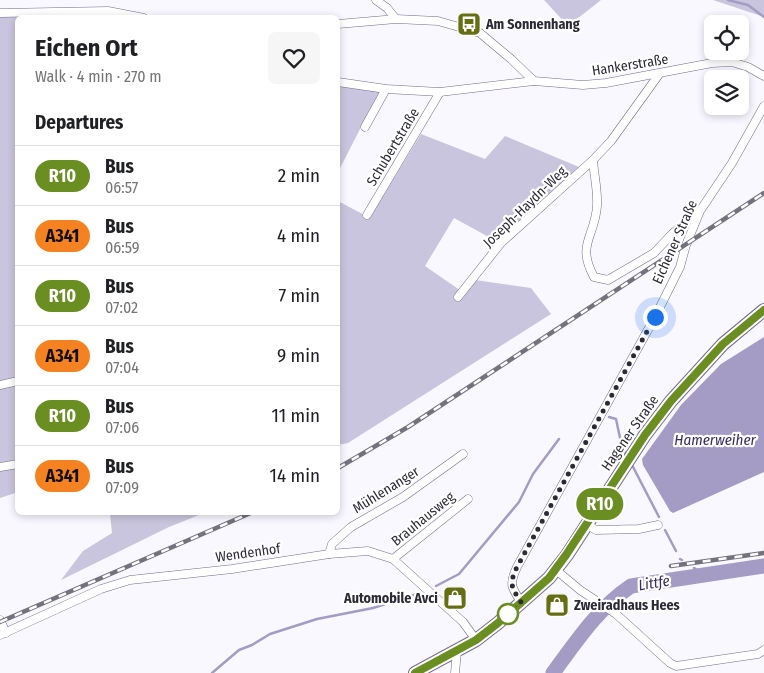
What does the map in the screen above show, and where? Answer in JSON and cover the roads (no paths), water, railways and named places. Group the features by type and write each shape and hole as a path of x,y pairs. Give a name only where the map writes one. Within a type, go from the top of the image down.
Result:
{"main road":[{"name":"Hagener Straße","path":"415,673 476,640 556,570 663,411 701,367 733,335 764,310"}],"street":[{"path":"376,0 387,8 396,19"},
{"path":"0,13 111,14"},
{"path":"340,24 396,19 438,20 480,33 534,81"},
{"name":"Hankerstraße","path":"340,82 386,89 440,92 534,81 606,84 712,63 732,62 748,66 764,76"},
{"name":"Joseph-Haydn-Weg","path":"458,297 502,243 593,160 611,141 660,73"},
{"path":"365,127 386,89"},
{"name":"Schubertstraße","path":"367,215 440,92"},
{"name":"Eichener Straße","path":"521,602 512,586 513,577 655,317 680,268 686,245 700,211 732,163 764,106"},
{"path":"593,160 597,209 586,246 587,264 594,277 608,280 654,253 672,234 700,211"},
{"path":"0,385 15,382"},
{"name":"Mühlenanger","path":"329,554 332,544 350,527 403,496 463,454"},
{"path":"0,467 15,464"},
{"name":"Brauhausweg","path":"394,559 468,499"},
{"path":"586,524 596,530 639,529 658,525"},
{"name":"Wendenhof","path":"3,634 101,589 130,580 232,569 368,550 394,559 463,622 476,640"},
{"path":"556,570 616,614 670,664 676,666 758,654 764,650"},
{"path":"0,620 3,634"},
{"path":"455,673 457,651"}],"water":[{"name":"Hamerweiher","path":"764,337 764,472 673,513 643,465 642,459 681,405 721,364"}],"waterway":[{"path":"728,0 748,5 764,17"},
{"path":"609,417 616,419 622,447 627,456"},
{"path":"436,586 459,574 519,502 533,474 559,439"},
{"path":"631,463 659,517"},
{"path":"665,530 676,551"},
{"name":"Littfe","path":"553,673 598,615 631,586 764,566"},
{"path":"694,568 704,574"},
{"path":"212,673 239,650 252,645 270,634 317,619 373,608 417,594"}],"railway":[{"path":"340,467 408,427 764,193"},
{"path":"0,622 246,515"},
{"path":"671,566 764,553"}],"place":[{"name":"Am Sonnenhang","path":"469,24"},
{"name":"Automobile Avci","path":"455,598"},
{"name":"Zweiradhaus Hees","path":"557,605"}]}
